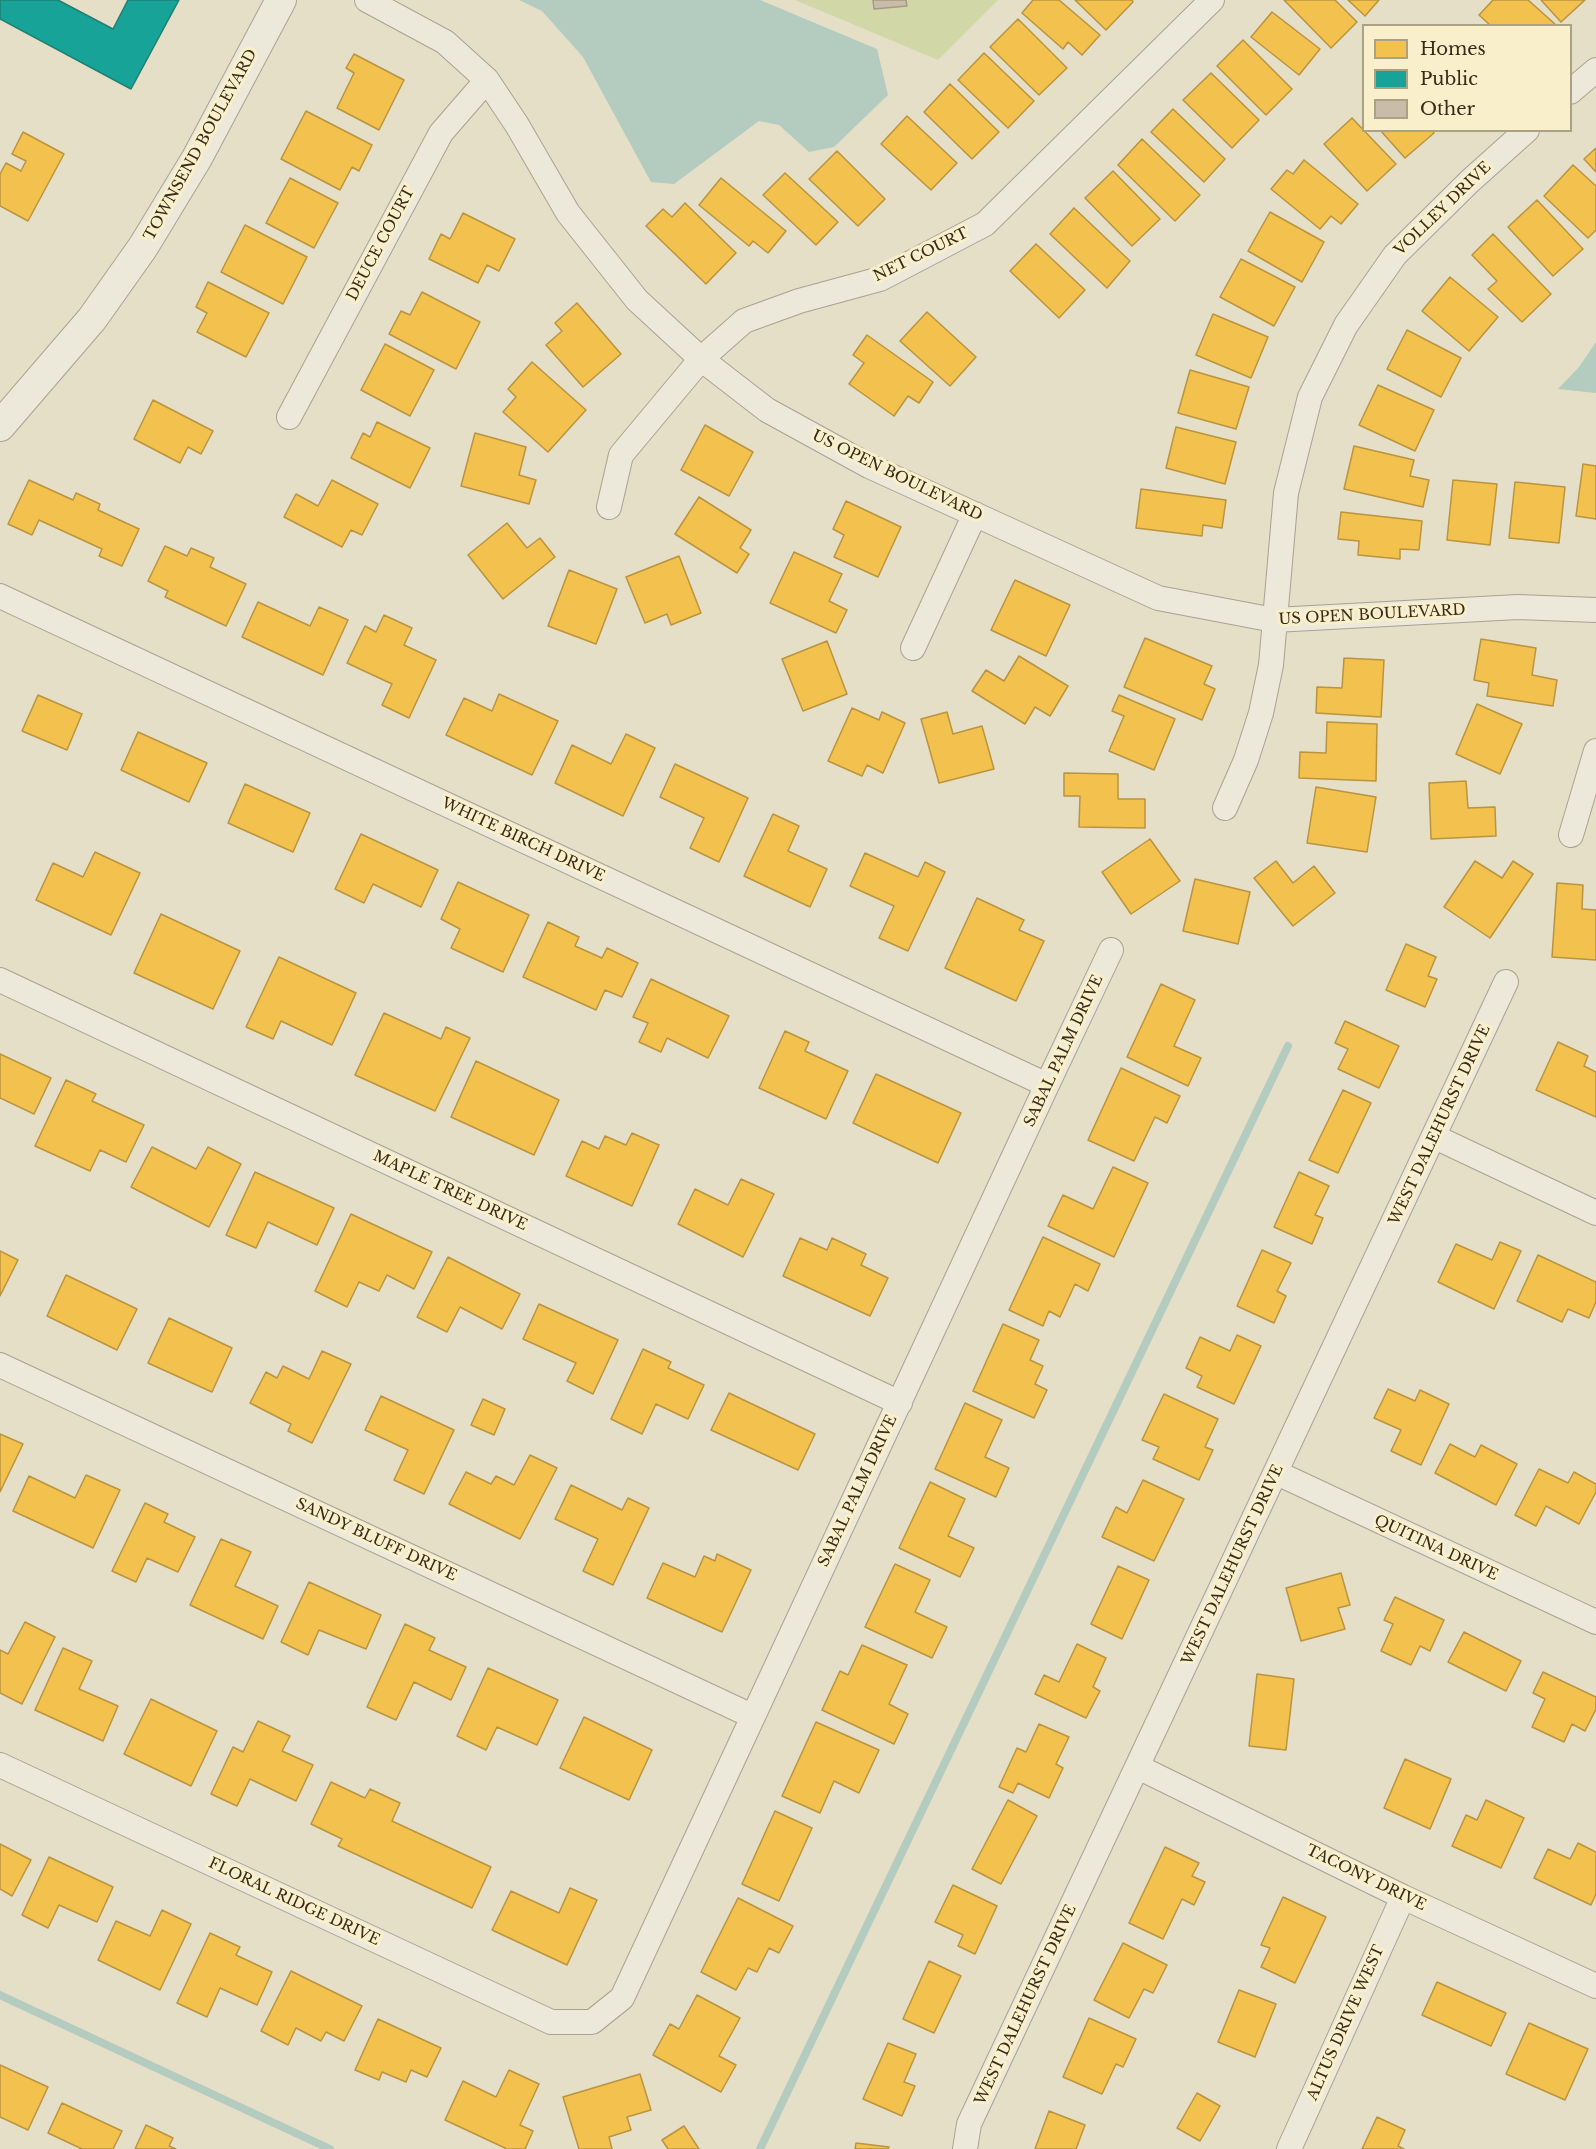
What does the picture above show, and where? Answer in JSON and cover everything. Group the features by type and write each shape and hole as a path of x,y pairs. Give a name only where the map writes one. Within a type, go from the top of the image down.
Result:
{"street":[{"name":"TOWNSEND BOULEVARD","path":"0,426 92,319 143,247 197,158 281,0"},
{"name":"US OPEN BOULEVARD","path":"367,0 445,42 487,80 518,124 568,213 637,300 701,359 767,410 869,466 1158,598 1274,620 1518,608 1596,610"},
{"name":"NET COURT","path":"609,507 621,455 701,359 744,321 799,300 880,279 985,224 1212,0"},
{"path":"1572,90 1596,70"},
{"name":"DEUCE COURT","path":"289,417 441,133 487,80"},
{"name":"VOLLEY DRIVE","path":"1225,808 1246,760 1261,713 1271,665 1289,482 1310,397 1346,325 1395,255 1470,181 1525,132"},
{"path":"913,648 975,514"},
{"name":"WHITE BIRCH DRIVE","path":"0,596 1047,1085"},
{"path":"1571,835 1596,751"},
{"name":"SABAL PALM DRIVE","path":"592,2022 622,1998 1111,951"},
{"name":"MAPLE TREE DRIVE","path":"0,980 900,1403"},
{"name":"WEST DALEHURST DRIVE","path":"965,2149 969,2124 1506,982"},
{"path":"1435,1137 1596,1213"},
{"name":"SANDY BLUFF DRIVE","path":"0,1365 752,1716"},
{"name":"QUITINA DRIVE","path":"1277,1473 1596,1622"},
{"name":"FLORAL RIDGE DRIVE","path":"0,1765 551,2022 592,2022"},
{"name":"TACONY DRIVE","path":"1138,1767 1403,1897 1596,1986"},
{"name":"ALTUS DRIVE WEST","path":"1289,2149 1403,1897"}],"green space":[{"path":"795,0 998,0 938,60"}],"shaded area":[{"path":"519,0 760,0 877,49 888,95 834,147 809,152 779,125 759,121 674,184 651,182 583,57 542,11"},
{"path":"1596,342 1596,393 1558,389 1579,367"}],"building: Homes":[{"path":"1033,0 1059,0 1100,35 1082,55 1068,42 1063,49 1022,13"},
{"path":"1075,0 1132,0 1133,2 1106,30"},
{"path":"1284,0 1335,0 1357,22 1331,48"},
{"path":"1348,0 1379,0 1365,16"},
{"path":"1493,0 1528,0 1555,24 1489,24 1479,15"},
{"path":"1541,0 1585,0 1561,22"},
{"path":"1272,12 1320,49 1299,75 1251,37"},
{"path":"1018,19 1067,68 1039,95 990,47"},
{"path":"1243,40 1292,89 1266,115 1217,66"},
{"path":"984,53 1034,101 1008,128 958,80"},
{"path":"354,54 404,80 379,130 337,108 354,73 346,68"},
{"path":"1211,73 1259,120 1232,148 1183,100"},
{"path":"950,84 999,132 972,159 924,112"},
{"path":"1173,109 1225,159 1204,182 1151,132"},
{"path":"306,111 372,145 359,171 352,167 340,190 281,159"},
{"path":"907,116 957,163 931,190 881,144"},
{"path":"1352,118 1362,128 1362,132 1365,132 1396,164 1367,191 1324,144"},
{"path":"23,132 64,154 28,221 0,206 0,174 6,163 21,171 26,161 12,154"},
{"path":"1382,132 1433,132 1434,133 1405,158"},
{"path":"1142,139 1200,195 1175,221 1118,165"},
{"path":"1596,148 1596,172 1584,159"},
{"path":"837,151 885,199 858,226 809,179"},
{"path":"1304,160 1358,204 1341,224 1331,216 1320,229 1271,189 1287,170 1293,174"},
{"path":"1573,165 1596,186 1596,230 1588,238 1544,196"},
{"path":"1113,171 1160,219 1132,246 1085,198"},
{"path":"785,173 838,222 816,245 763,195"},
{"path":"290,178 338,203 314,248 266,223"},
{"path":"721,178 786,231 768,253 753,241 749,246 699,205"},
{"path":"1537,200 1583,249 1553,276 1508,227"},
{"path":"685,203 736,253 706,284 646,226 663,209 672,217"},
{"path":"1074,208 1130,261 1107,288 1050,234"},
{"path":"1270,212 1324,242 1302,282 1248,251"},
{"path":"463,213 515,239 499,271 487,265 478,283 429,259 441,234 450,239"},
{"path":"245,225 307,257 283,304 221,272"},
{"path":"1493,234 1551,294 1522,322 1488,289 1497,281 1472,255"},
{"path":"1036,244 1085,290 1059,318 1010,271"},
{"path":"1241,259 1295,287 1274,326 1220,297"},
{"path":"1450,277 1498,317 1469,351 1422,311"},
{"path":"208,282 269,313 246,357 197,332 207,313 196,307"},
{"path":"422,292 480,322 456,369 389,334 401,311 410,315"},
{"path":"577,303 621,354 583,387 546,345 562,331 555,323"},
{"path":"927,312 976,357 950,386 900,341"},
{"path":"1213,314 1268,337 1251,378 1196,355"},
{"path":"1407,330 1461,358 1441,397 1387,369"},
{"path":"867,335 933,382 919,403 908,396 894,416 849,384 864,363 853,355"},
{"path":"385,344 434,370 410,416 361,390"},
{"path":"532,362 586,410 548,452 503,412 516,397 508,389"},
{"path":"1190,370 1249,387 1236,429 1178,413"},
{"path":"1378,385 1434,410 1415,451 1359,425"},
{"path":"153,400 213,431 201,454 188,447 180,463 134,439"},
{"path":"377,422 430,448 410,488 351,458 363,433 370,437"},
{"path":"705,425 753,452 729,496 681,470"},
{"path":"1176,427 1236,442 1225,484 1166,468"},
{"path":"475,433 526,447 519,475 536,480 529,504 461,486"},
{"path":"1354,446 1414,460 1410,476 1429,480 1423,507 1344,489"},
{"path":"1583,464 1596,466 1596,519 1576,516"},
{"path":"29,480 73,500 76,493 100,504 98,510 139,529 122,566 99,556 102,549 39,520 32,535 8,524"},
{"path":"332,480 378,504 362,535 351,530 342,547 284,517 296,494 318,506"},
{"path":"1453,480 1497,484 1490,545 1447,540"},
{"path":"1515,482 1565,487 1559,543 1509,538"},
{"path":"1141,489 1226,500 1222,528 1203,525 1202,536 1136,528"},
{"path":"699,497 751,530 740,548 749,554 737,573 675,534"},
{"path":"846,501 901,527 878,577 834,557 844,535 833,529"},
{"path":"1341,512 1422,521 1419,550 1400,549 1400,559 1358,555 1359,541 1338,539"},
{"path":"507,523 527,548 540,538 555,557 503,599 468,555"},
{"path":"165,546 187,556 191,548 214,558 210,567 246,584 226,626 165,597 168,591 148,581"},
{"path":"794,552 842,574 829,601 847,610 836,633 770,603"},
{"path":"679,556 701,613 671,625 667,614 645,623 626,577"},
{"path":"569,570 617,589 596,644 548,626"},
{"path":"1015,580 1070,605 1046,656 991,630"},
{"path":"258,602 310,626 319,607 348,620 323,675 242,637"},
{"path":"384,615 412,628 404,645 436,660 409,718 382,705 392,684 347,663 365,626 376,632"},
{"path":"1145,638 1212,666 1204,684 1215,689 1202,720 1124,687"},
{"path":"1481,639 1536,648 1532,675 1557,680 1553,706 1487,696 1489,683 1474,680"},
{"path":"827,641 847,694 803,711 782,659"},
{"path":"1019,656 1068,686 1050,716 1035,707 1025,724 972,691 986,670 1004,681"},
{"path":"1344,658 1384,660 1381,717 1316,713 1317,687 1342,688"},
{"path":"499,694 558,721 532,775 446,735 464,698 492,711"},
{"path":"38,695 82,714 67,750 22,731"},
{"path":"1119,695 1175,719 1154,770 1109,751 1124,716 1112,711"},
{"path":"1477,704 1522,724 1500,774 1456,754"},
{"path":"852,708 879,720 882,712 905,723 883,773 867,765 862,776 828,761"},
{"path":"947,712 953,734 982,726 994,769 939,783 921,719"},
{"path":"1327,722 1377,724 1376,781 1299,778 1300,752 1326,753"},
{"path":"138,732 207,763 189,802 121,770"},
{"path":"626,734 655,748 623,816 555,783 572,745 611,764"},
{"path":"675,764 748,798 719,862 690,848 704,818 660,797"},
{"path":"1064,773 1118,774 1118,799 1145,799 1145,828 1079,827 1080,796 1064,796"},
{"path":"1466,781 1468,808 1495,807 1496,836 1431,839 1429,783"},
{"path":"245,784 310,813 293,852 228,823"},
{"path":"1316,787 1376,797 1367,852 1307,843"},
{"path":"773,814 799,826 788,851 827,869 810,907 744,876"},
{"path":"361,834 438,870 421,907 373,884 364,903 335,889"},
{"path":"1150,839 1180,881 1131,914 1102,872"},
{"path":"95,852 140,873 111,935 36,900 53,863 83,877"},
{"path":"865,853 918,877 925,862 945,872 908,951 879,938 894,906 850,886"},
{"path":"1276,861 1293,883 1314,866 1335,893 1293,926 1254,878"},
{"path":"1475,861 1502,878 1513,861 1533,874 1490,938 1444,907"},
{"path":"1195,879 1250,892 1238,944 1183,931"},
{"path":"458,882 529,915 503,972 451,948 460,929 441,919"},
{"path":"1557,883 1583,885 1582,909 1596,910 1596,960 1552,957"},
{"path":"977,898 1024,920 1019,930 1044,941 1016,1001 945,968"},
{"path":"161,914 240,951 213,1009 134,973"},
{"path":"548,922 579,937 575,946 602,958 607,948 638,963 622,997 605,990 596,1010 523,977"},
{"path":"1406,944 1436,957 1428,976 1437,979 1425,1007 1386,990"},
{"path":"279,957 356,993 332,1045 281,1021 273,1039 246,1027"},
{"path":"651,979 729,1016 708,1058 667,1038 661,1052 639,1042 648,1023 633,1017"},
{"path":"1161,984 1195,1000 1174,1046 1201,1058 1188,1086 1127,1057"},
{"path":"384,1013 441,1039 446,1027 470,1038 435,1111 355,1075"},
{"path":"1345,1021 1399,1046 1379,1088 1338,1069 1348,1049 1335,1043"},
{"path":"785,1031 809,1042 805,1051 848,1071 826,1119 759,1088"},
{"path":"1558,1042 1588,1056 1584,1066 1596,1072 1596,1117 1536,1090"},
{"path":"0,1054 51,1078 34,1114 0,1098"},
{"path":"476,1061 559,1100 534,1155 451,1117"},
{"path":"1121,1068 1180,1096 1167,1123 1155,1117 1134,1161 1088,1140"},
{"path":"876,1074 961,1113 938,1163 853,1123"},
{"path":"66,1080 96,1094 92,1101 144,1125 126,1162 100,1150 90,1171 35,1146"},
{"path":"1343,1090 1371,1103 1338,1173 1309,1160"},
{"path":"632,1133 659,1145 632,1206 566,1176 582,1141 599,1149 605,1136 626,1145"},
{"path":"152,1147 196,1169 208,1147 241,1164 209,1227 131,1187"},
{"path":"1113,1167 1148,1183 1114,1257 1048,1226 1063,1195 1093,1209"},
{"path":"255,1172 334,1208 317,1245 268,1222 256,1248 226,1235"},
{"path":"1299,1172 1329,1186 1315,1215 1323,1218 1312,1244 1274,1227"},
{"path":"741,1179 774,1194 743,1257 678,1224 695,1189 728,1205"},
{"path":"351,1214 432,1252 414,1289 387,1275 379,1291 359,1282 347,1307 315,1291"},
{"path":"1043,1237 1100,1264 1088,1291 1075,1284 1060,1317 1049,1311 1043,1326 1009,1310"},
{"path":"800,1238 827,1250 832,1238 866,1254 861,1265 888,1278 870,1316 783,1276"},
{"path":"1500,1242 1521,1251 1494,1309 1438,1282 1456,1244 1492,1260"},
{"path":"1262,1250 1291,1263 1277,1291 1286,1296 1274,1323 1237,1306"},
{"path":"0,1251 18,1260 0,1296"},
{"path":"1538,1255 1596,1282 1596,1302 1589,1318 1568,1309 1562,1322 1517,1301"},
{"path":"448,1257 520,1294 502,1329 460,1307 447,1332 417,1317"},
{"path":"66,1275 137,1309 117,1350 47,1316"},
{"path":"539,1304 618,1340 593,1394 567,1381 576,1363 523,1339"},
{"path":"169,1318 232,1348 212,1392 148,1363"},
{"path":"1003,1324 1039,1340 1030,1360 1043,1366 1035,1384 1047,1390 1034,1418 973,1391"},
{"path":"1237,1335 1261,1346 1234,1404 1197,1387 1202,1376 1186,1368 1200,1337 1230,1351"},
{"path":"643,1349 671,1362 668,1368 704,1385 688,1419 656,1404 642,1434 611,1419"},
{"path":"322,1351 351,1364 312,1443 288,1431 291,1424 250,1403 266,1372 277,1378 283,1366 309,1379"},
{"path":"1388,1389 1415,1401 1420,1390 1449,1404 1421,1465 1391,1451 1401,1430 1374,1418"},
{"path":"729,1393 815,1434 798,1470 711,1430"},
{"path":"1164,1394 1218,1419 1205,1447 1213,1450 1199,1480 1153,1459 1159,1447 1142,1440"},
{"path":"381,1396 454,1430 424,1494 394,1480 408,1450 365,1430"},
{"path":"483,1399 505,1409 494,1435 471,1425"},
{"path":"965,1403 1002,1420 985,1457 1009,1468 996,1497 935,1469"},
{"path":"0,1434 23,1444 0,1492"},
{"path":"1450,1444 1475,1457 1481,1445 1517,1464 1496,1505 1435,1473"},
{"path":"530,1455 557,1468 520,1539 449,1504 466,1472 491,1484 496,1476 514,1485"},
{"path":"1539,1469 1568,1483 1574,1472 1596,1484 1596,1492 1579,1524 1546,1506 1536,1526 1515,1515"},
{"path":"86,1475 120,1490 93,1548 13,1511 29,1476 75,1498"},
{"path":"1143,1480 1184,1499 1154,1561 1102,1537 1116,1507 1127,1513"},
{"path":"930,1482 965,1499 948,1536 974,1548 960,1577 899,1548"},
{"path":"571,1485 622,1510 628,1498 649,1508 613,1585 583,1571 598,1539 555,1519"},
{"path":"145,1503 168,1514 164,1522 195,1537 178,1572 147,1558 136,1582 112,1571"},
{"path":"221,1539 251,1552 235,1586 278,1606 263,1639 190,1605"},
{"path":"717,1554 751,1570 722,1632 647,1598 663,1563 695,1577 704,1556 715,1561"},
{"path":"895,1564 930,1580 915,1612 947,1627 932,1658 865,1627"},
{"path":"1118,1566 1149,1580 1122,1639 1091,1624"},
{"path":"1341,1573 1350,1605 1338,1608 1345,1629 1301,1641 1286,1588"},
{"path":"309,1582 381,1615 366,1649 319,1630 308,1655 281,1642"},
{"path":"1395,1597 1444,1620 1430,1651 1420,1646 1411,1665 1381,1651 1393,1624 1384,1620"},
{"path":"25,1622 55,1637 22,1704 0,1693 0,1650 8,1654"},
{"path":"405,1624 435,1638 429,1650 466,1667 451,1700 414,1682 396,1720 367,1707"},
{"path":"1464,1632 1521,1661 1506,1691 1448,1662"},
{"path":"1077,1644 1106,1658 1093,1687 1100,1691 1086,1718 1035,1694 1044,1675 1059,1682"},
{"path":"862,1645 907,1665 889,1704 908,1714 894,1744 822,1710 840,1671 848,1675"},
{"path":"63,1648 92,1661 79,1689 118,1706 103,1741 35,1710"},
{"path":"488,1668 558,1700 537,1745 497,1727 486,1750 457,1736"},
{"path":"1543,1672 1596,1697 1596,1709 1585,1731 1572,1724 1564,1742 1532,1727 1545,1699 1533,1693"},
{"path":"1257,1674 1294,1679 1286,1750 1249,1746"},
{"path":"151,1699 217,1731 191,1786 124,1754"},
{"path":"584,1717 652,1750 629,1800 560,1768"},
{"path":"258,1721 290,1736 282,1751 313,1765 296,1801 250,1779 237,1806 211,1794 233,1747 243,1752"},
{"path":"816,1722 879,1750 859,1793 834,1781 820,1813 782,1796"},
{"path":"1039,1724 1069,1737 1056,1764 1063,1768 1049,1798 1018,1783 1013,1793 999,1787 1017,1748 1026,1752"},
{"path":"1405,1759 1451,1779 1430,1829 1384,1808"},
{"path":"331,1782 365,1798 370,1789 400,1803 392,1821 491,1867 472,1908 338,1846 342,1839 311,1824"},
{"path":"1008,1800 1037,1816 1001,1884 972,1869"},
{"path":"1486,1800 1524,1818 1501,1868 1452,1846 1466,1815 1477,1820"},
{"path":"775,1811 812,1828 779,1901 742,1884"},
{"path":"1578,1843 1596,1852 1596,1894 1591,1905 1534,1878 1548,1849 1570,1859"},
{"path":"0,1844 31,1860 12,1896 0,1889"},
{"path":"1165,1847 1199,1863 1192,1876 1205,1882 1194,1905 1182,1899 1163,1939 1129,1923"},
{"path":"49,1857 113,1887 97,1922 59,1905 48,1928 22,1915"},
{"path":"953,1885 997,1906 975,1954 958,1946 963,1935 935,1922"},
{"path":"570,1888 597,1900 567,1965 492,1930 511,1891 559,1913"},
{"path":"1283,1897 1326,1917 1295,1983 1261,1967 1270,1948 1261,1945"},
{"path":"738,1898 793,1926 779,1953 769,1948 757,1972 748,1968 736,1990 701,1972"},
{"path":"162,1910 191,1924 160,1990 98,1960 116,1921 150,1936"},
{"path":"210,1933 240,1947 236,1955 272,1972 257,2005 220,1988 207,2017 177,2003"},
{"path":"1123,1943 1167,1965 1153,1993 1144,1989 1129,2018 1094,2000"},
{"path":"929,1961 961,1976 934,2033 903,2019"},
{"path":"291,1971 362,2006 344,2041 326,2032 321,2041 296,2028 288,2045 261,2031"},
{"path":"1437,1982 1506,2013 1491,2046 1422,2015"},
{"path":"1239,1990 1276,2004 1255,2057 1218,2042"},
{"path":"697,1995 740,2018 719,2056 736,2065 721,2092 653,2055 670,2024 679,2029"},
{"path":"1089,2018 1136,2039 1123,2067 1116,2064 1102,2094 1063,2077"},
{"path":"378,2019 441,2048 427,2077 411,2070 406,2082 382,2072 379,2080 355,2070"},
{"path":"1529,2023 1588,2049 1565,2100 1506,2074"},
{"path":"888,2043 916,2054 904,2082 915,2086 902,2116 863,2099"},
{"path":"0,2065 48,2087 28,2130 0,2117"},
{"path":"509,2070 539,2084 520,2125 533,2131 525,2149 507,2149 445,2120 463,2081 496,2097"},
{"path":"640,2074 651,2110 627,2117 631,2130 609,2137 612,2149 579,2149 563,2097"},
{"path":"1197,2093 1220,2106 1200,2141 1177,2128"},
{"path":"62,2103 122,2131 113,2149 82,2149 48,2133"},
{"path":"1049,2111 1085,2125 1076,2149 1035,2149"},
{"path":"1377,2117 1405,2130 1398,2146 1404,2149 1362,2149"},
{"path":"146,2125 173,2138 169,2146 176,2149 135,2149"},
{"path":"684,2126 699,2149 668,2149 662,2140"},
{"path":"856,2143 889,2147 888,2149 855,2149"}],"building: Public":[{"path":"0,0 58,0 113,29 128,0 179,0 131,89 0,19"}],"building: Other":[{"path":"873,0 906,0 907,6 874,9"}],"waterway":[{"path":"760,2149 1288,1046"},
{"path":"0,1995 330,2149"}]}
